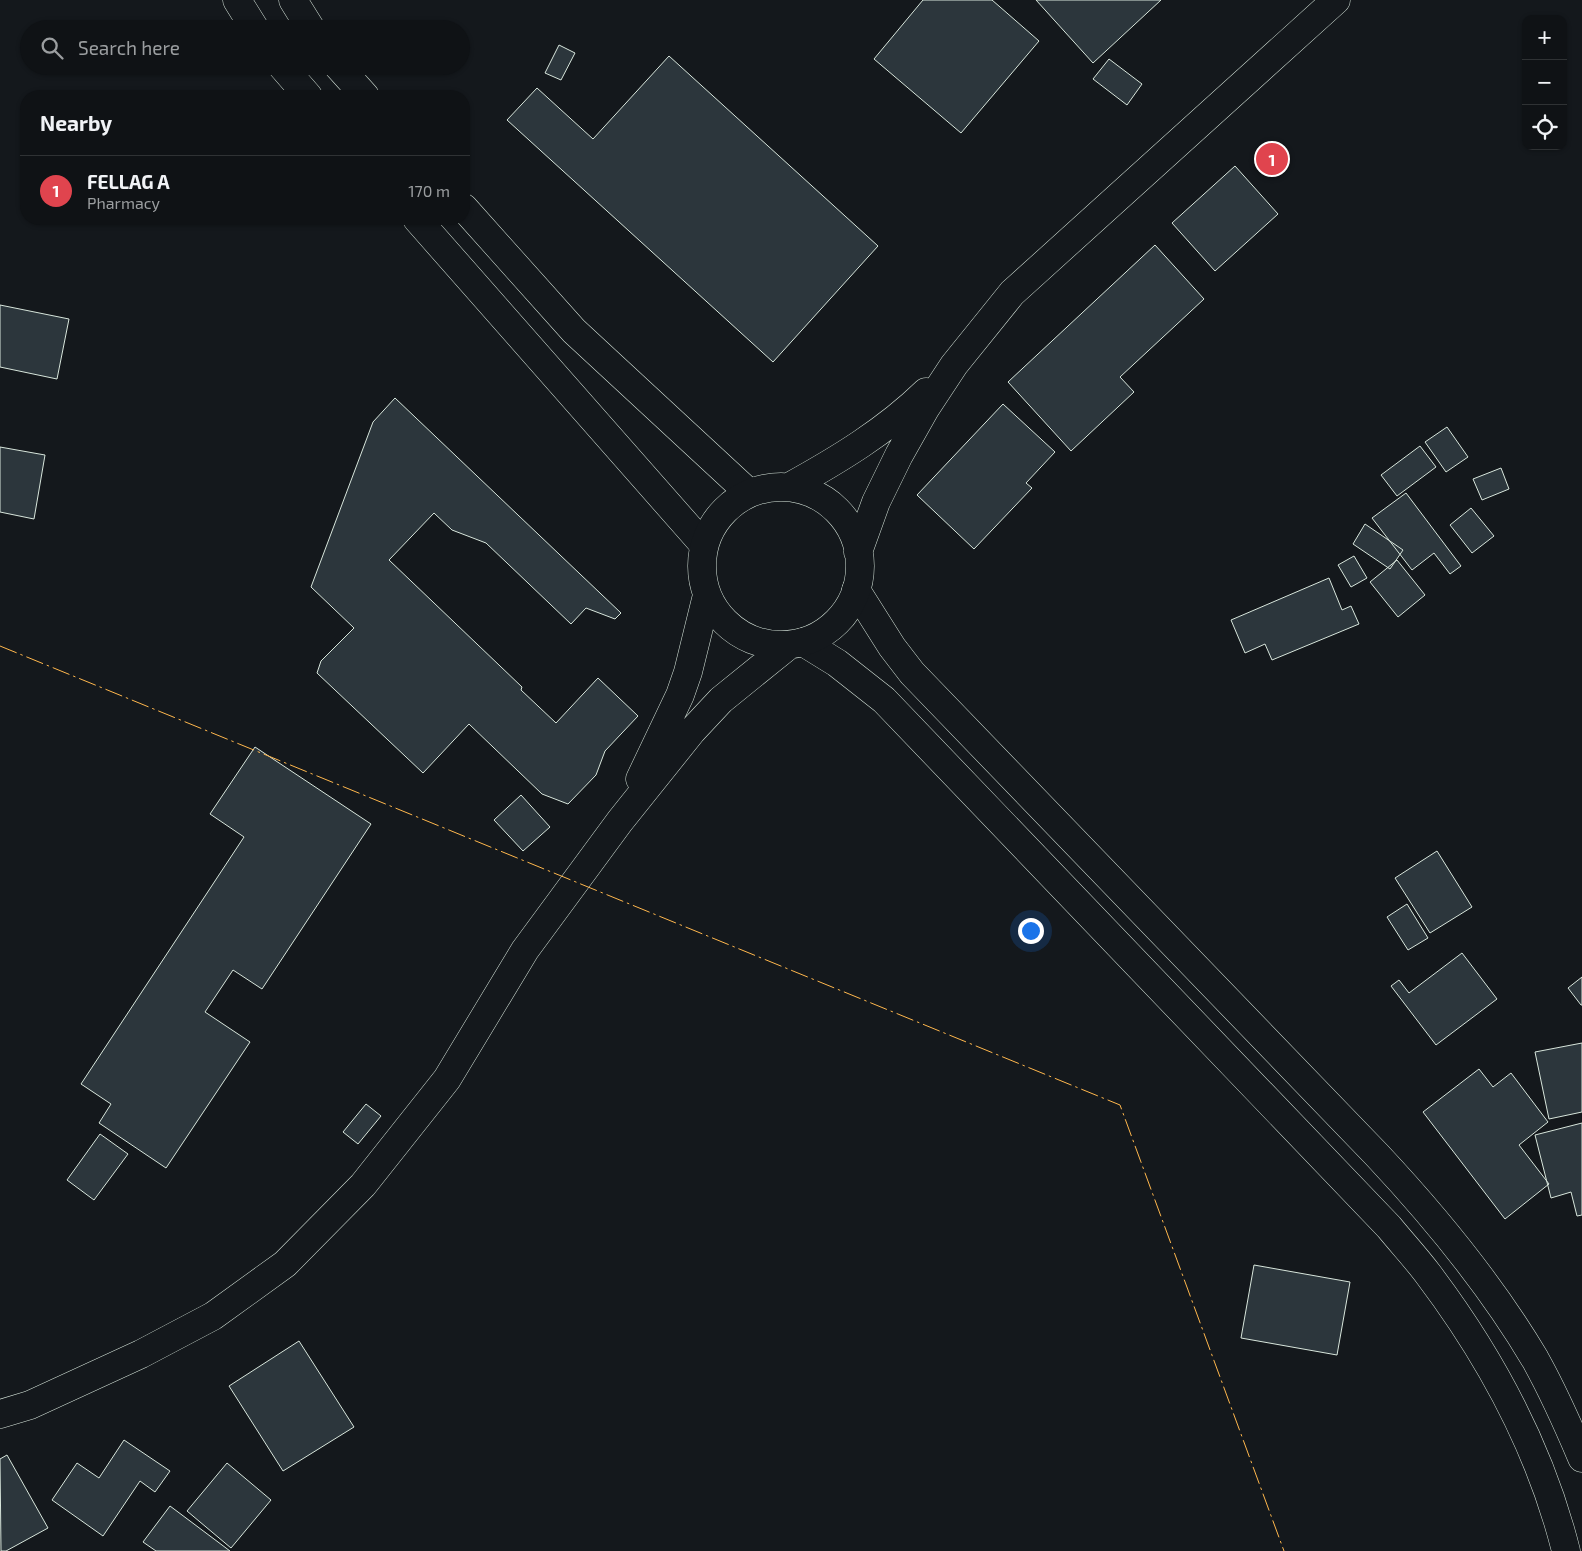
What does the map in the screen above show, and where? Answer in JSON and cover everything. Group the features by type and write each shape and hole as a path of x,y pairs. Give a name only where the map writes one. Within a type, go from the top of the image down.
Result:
{"street":[{"path":"237,0 249,20"},
{"path":"293,0 305,20"},
{"path":"858,552 876,502 899,454 925,409 954,365 1012,293 1336,0"},
{"path":"290,75 303,90"},
{"path":"346,75 360,90"},
{"path":"470,215 574,331 748,493"},
{"path":"422,225 704,545"},
{"path":"789,488 877,433 917,401 954,365"},
{"path":"0,1414 30,1405 141,1354 214,1316 285,1264 363,1185 447,1079 524,950 620,821 707,713 721,700 796,644 821,634 836,622 848,607 856,590 860,571 858,552 850,528 834,508 814,494 789,488 768,488 748,493 733,502 720,514 711,528 704,545 701,562 702,579 707,595 720,617 740,634 764,644 796,644 837,662 884,700 1395,1235 1428,1273 1494,1373 1521,1426 1544,1481 1566,1551"},
{"path":"856,590 887,640 912,673 1370,1148 1446,1233 1508,1316 1535,1360 1563,1414 1582,1458"},
{"path":"620,821 680,695 688,672 707,595"}],"building":[{"path":"923,0 992,0 1039,41 961,133 874,59"},
{"path":"1036,0 1161,0 1093,63"},
{"path":"559,45 575,53 561,80 545,73"},
{"path":"669,56 878,246 773,362 507,120 537,88 593,139"},
{"path":"1109,59 1142,84 1127,105 1093,79"},
{"path":"1235,166 1278,214 1215,271 1172,223"},
{"path":"1155,245 1204,299 1120,377 1134,392 1071,451 1008,382"},
{"path":"0,305 69,319 57,379 0,367"},
{"path":"395,398 621,613 615,619 586,608 571,624 486,543 452,530 434,513 389,560 522,687 521,690 556,723 598,678 638,716 605,751 596,775 568,804 542,794 469,724 423,773 317,673 321,661 354,628 311,587 373,422"},
{"path":"1003,404 1055,452 1026,483 1032,488 974,549 917,495"},
{"path":"1447,427 1468,457 1446,472 1425,442"},
{"path":"1420,446 1436,467 1397,496 1381,475"},
{"path":"0,447 45,455 34,519 0,512"},
{"path":"1501,468 1509,489 1482,500 1473,479"},
{"path":"1406,493 1461,566 1450,574 1434,553 1412,570 1372,518"},
{"path":"1471,508 1494,536 1472,553 1450,525"},
{"path":"1365,524 1403,550 1390,569 1353,544"},
{"path":"1354,556 1367,578 1351,587 1338,565"},
{"path":"1397,560 1425,595 1398,617 1370,582"},
{"path":"1329,578 1342,610 1351,606 1359,624 1272,660 1265,644 1245,653 1231,620"},
{"path":"255,747 371,824 262,989 233,970 205,1012 250,1042 166,1168 99,1123 111,1104 81,1084 244,837 210,814"},
{"path":"521,795 550,827 523,851 494,820"},
{"path":"1437,851 1472,907 1430,933 1395,878"},
{"path":"1407,904 1428,938 1408,950 1387,917"},
{"path":"1462,953 1497,999 1436,1045 1391,986 1399,980 1409,993"},
{"path":"1582,977 1582,1005 1581,1005 1568,988"},
{"path":"1582,1043 1582,1112 1549,1119 1535,1052"},
{"path":"1479,1069 1493,1087 1511,1073 1548,1122 1519,1145 1549,1184 1505,1219 1423,1112"},
{"path":"366,1104 381,1116 358,1144 343,1132"},
{"path":"1582,1123 1582,1215 1577,1216 1571,1192 1551,1198 1535,1135"},
{"path":"100,1134 128,1154 94,1200 67,1180"},
{"path":"1254,1265 1350,1282 1337,1355 1241,1338"},
{"path":"299,1341 354,1427 283,1471 229,1386"},
{"path":"124,1440 170,1471 155,1492 140,1481 103,1536 52,1500 77,1463 99,1478"},
{"path":"7,1455 48,1528 6,1551 1,1551 0,1459"},
{"path":"227,1463 271,1500 231,1548 187,1511"},
{"path":"170,1506 230,1551 156,1551 143,1542"}],"power":[{"path":"0,646 1120,1105 1284,1551"}],"place":[{"name":"FELLAG A","path":"1272,159"}]}
